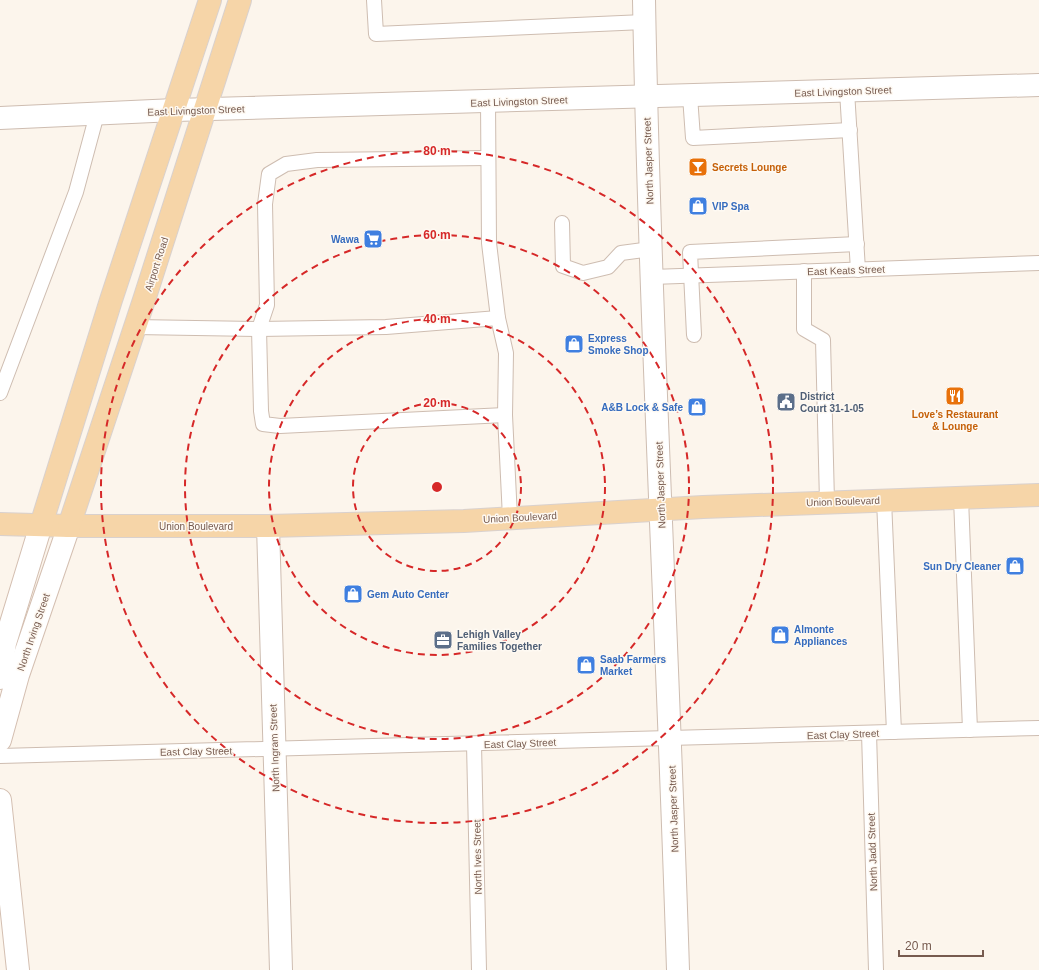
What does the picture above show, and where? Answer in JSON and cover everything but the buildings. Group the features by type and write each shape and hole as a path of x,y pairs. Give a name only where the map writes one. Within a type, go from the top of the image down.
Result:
{"main road":[{"path":"41,525 111,300 175,110 210,0"},
{"name":"Airport Road","path":"70,526 136,327 240,0"},
{"name":"Union Boulevard","path":"0,524 70,526 268,526 510,518 827,502 1039,495"}],"street":[{"name":"North Jasper Street","path":"644,0 651,249 671,738 678,970"},
{"name":"East Livingston Street","path":"0,118 175,110 1039,85"},
{"name":"North Irving Street","path":"0,678 5,643 41,525"},
{"name":"North Irving Street","path":"0,740 18,675 70,526"},
{"name":"North Ingram Street","path":"268,526 281,970"},
{"path":"0,802 18,970"}],"lane":[{"path":"374,0 376,34 644,22"},
{"path":"847,91 858,270"},
{"path":"690,96 693,138 850,130"},
{"path":"488,101 489,243 498,318 506,353 505,415 510,518"},
{"path":"0,393 76,192 97,114"},
{"path":"488,158 318,160 286,164 269,174 265,204 267,305 260,329 263,424 280,426 505,415"},
{"path":"562,223 563,266 583,273 608,267 621,253 651,249"},
{"path":"694,335 690,252 857,244"},
{"name":"East Keats Street","path":"652,277 1039,263"},
{"path":"804,272 804,329 823,340 827,502"},
{"path":"136,327 260,329 386,327 498,318"},
{"path":"961,498 970,730"},
{"path":"884,500 894,732"},
{"name":"East Clay Street","path":"0,756 1039,728"},
{"name":"North Jadd Street","path":"868,733 876,970"},
{"name":"North Ives Street","path":"474,744 480,970"}],"place":[{"name":"Secrets Lounge","path":"698,167"},
{"name":"VIP Spa","path":"698,206"},
{"name":"Wawa","path":"373,239"},
{"name":"Express Smoke Shop","path":"574,344"},
{"name":"Love’s Restaurant & Lounge","path":"955,396"},
{"name":"District Court 31-1-05","path":"786,402"},
{"name":"A&B Lock & Safe","path":"697,407"},
{"name":"Sun Dry Cleaner","path":"1015,566"},
{"name":"Gem Auto Center","path":"353,594"},
{"name":"Almonte Appliances","path":"780,635"},
{"name":"Lehigh Valley Families Together","path":"443,640"},
{"name":"Saab Farmers Market","path":"586,665"}]}
